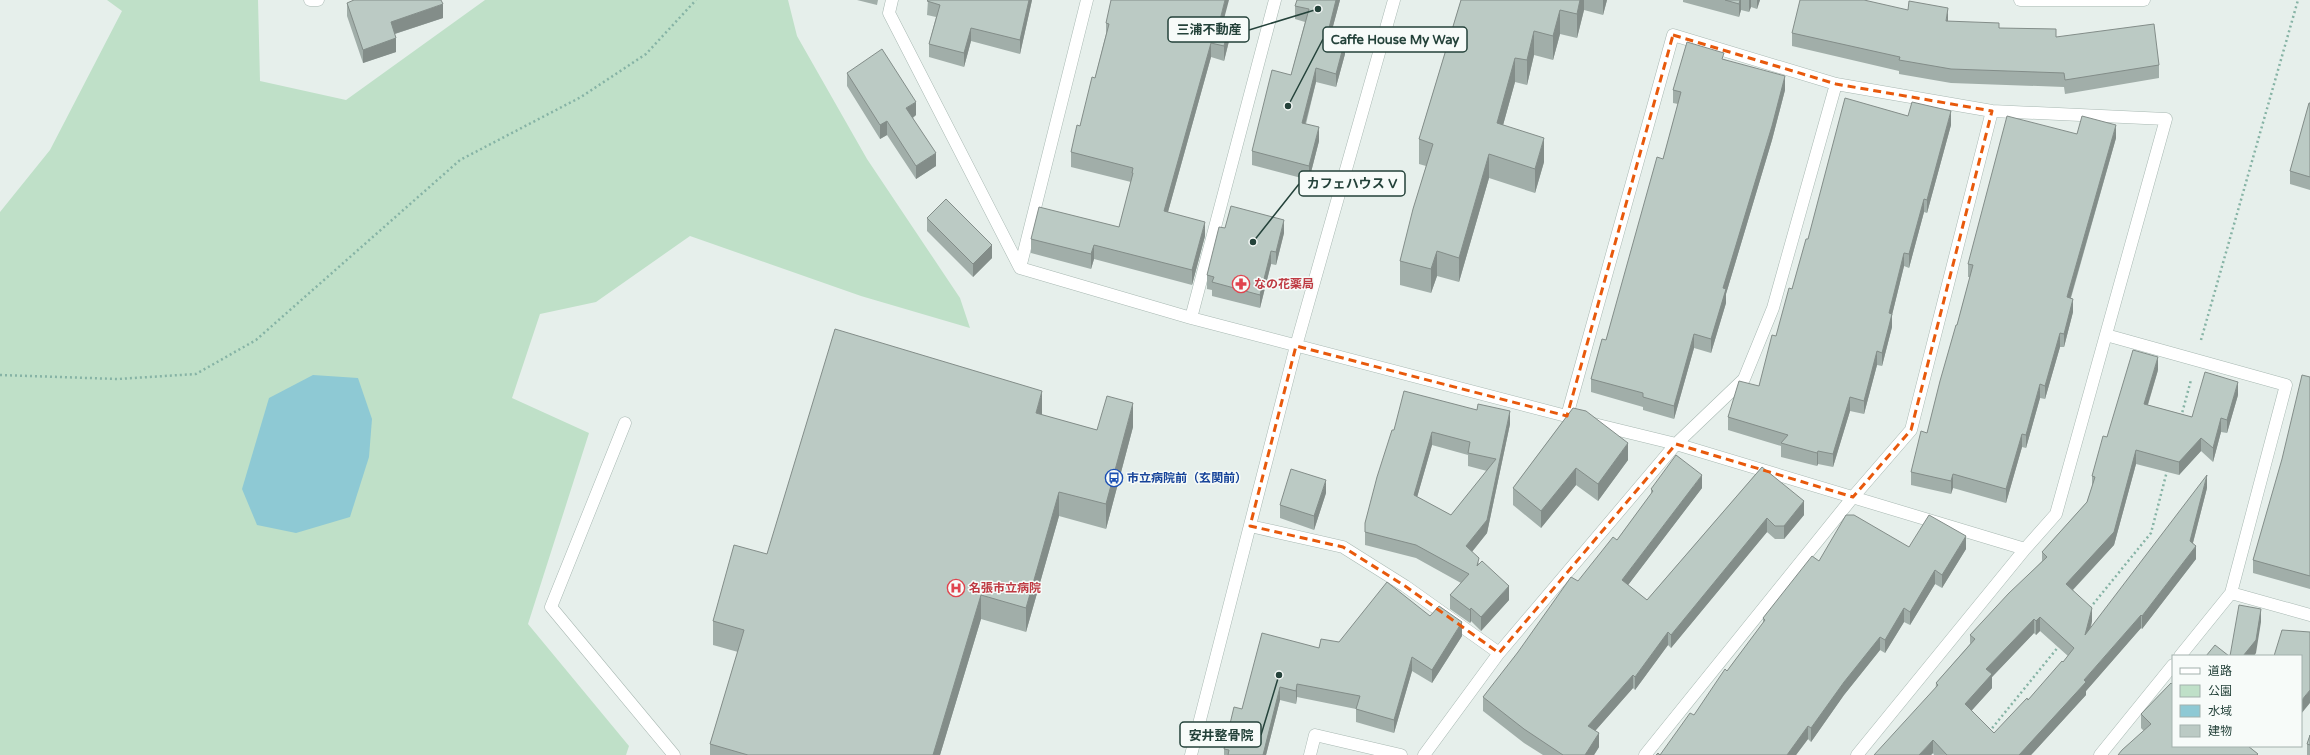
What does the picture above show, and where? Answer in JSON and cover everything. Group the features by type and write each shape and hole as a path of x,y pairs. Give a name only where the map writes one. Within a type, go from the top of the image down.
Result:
{"street":[{"path":"310,0 318,0"},
{"path":"892,0 889,12 1020,268 1192,318 1296,346 1676,444 2025,549"},
{"path":"1020,268 1088,0"},
{"path":"1192,318 1275,0"},
{"path":"1191,755 1296,346 1394,0"},
{"path":"2020,0 2144,0"},
{"path":"1566,416 1673,35 1836,84 1992,111 2166,119 2056,514 2025,549 1857,755"},
{"path":"1424,755 1499,653 1676,444 1744,379 1773,308 1836,84"},
{"path":"1646,755 1853,497 1911,430 1992,111"},
{"path":"2106,334 2286,385 2231,593 2181,655"},
{"path":"625,423 551,607 674,755"},
{"path":"1250,526 1343,547 1405,586 1499,653"},
{"path":"2231,593 2310,615"},
{"path":"2100,755 2172,666"},
{"path":"1310,755 1315,735 1401,755"}],"path":[{"path":"0,375 118,379 196,374 256,340 460,160 581,97 646,54 696,0"},
{"path":"2180,420 2298,0"},
{"path":"2086,613 2151,533 2169,465"},
{"path":"1986,736 2061,644"}],"highlighted area":[{"path":"1673,35 1836,84 1992,111 1911,430 1853,497 1676,444 1499,653 1405,586 1343,547 1250,526 1296,346 1567,416"}],"green space":[{"path":"107,0 258,0 260,81 346,100 485,0 788,0 797,36 867,159 960,298 970,328 861,296 690,236 596,302 540,314 512,398 589,433 528,624 629,746 626,755 0,755 0,212 50,150 122,11"}],"water":[{"path":"313,375 358,378 372,419 369,457 350,517 296,533 257,525 242,489 269,398"}],"building":[{"path":"354,0 441,0 443,4 391,22 396,38 363,50 347,3"},
{"path":"1029,0 1020,40 971,28 964,53 929,44 940,5 927,1"},
{"path":"1111,0 1225,0 1220,20 1230,22 1224,46 1211,43 1164,211 1205,222 1192,270 1094,245 1091,254 1031,239 1039,207 1119,227 1133,168 1071,152 1077,125 1080,126 1092,77 1095,78 1109,24 1106,23"},
{"path":"1297,0 1336,0 1327,36 1345,40 1336,74 1316,68 1302,123 1319,127 1309,166 1252,151 1272,70 1291,75 1309,9 1295,6"},
{"path":"1461,0 1580,0 1577,14 1560,10 1553,36 1534,31 1527,60 1515,58 1497,123 1544,138 1535,169 1489,154 1459,258 1437,251 1431,269 1400,261 1413,209 1433,144 1419,139"},
{"path":"1725,0 1740,0 1739,4"},
{"path":"1800,0 1864,0 1908,10 1909,1 1948,8 1946,21 1999,23 1999,28 2056,29 2056,37 2154,24 2159,65 2065,80 2064,73 1951,69 1899,60 1900,57 1792,33"},
{"path":"1687,42 1724,53 1722,59 1785,76 1772,126 1723,288 1726,289 1711,339 1694,334 1674,406 1643,397 1643,393 1591,379 1602,339 1606,340 1657,157 1663,159 1681,92 1673,90"},
{"path":"882,49 916,102 906,108 936,153 916,166 887,121 880,125 847,73"},
{"path":"1845,98 1908,116 1912,102 1951,111 1927,200 1924,199 1909,254 1904,253 1889,313 1892,314 1882,353 1877,351 1864,401 1850,397 1833,454 1818,451 1817,453 1781,443 1788,435 1728,417 1739,381 1759,386 1772,335 1776,336 1789,288 1792,289 1806,239 1808,239"},
{"path":"2310,103 2310,177 2290,171"},
{"path":"2007,116 2077,134 2082,116 2116,125 2067,297 2073,299 2064,334 2060,333 2045,386 2040,384 2026,435 2022,434 2006,489 1953,474 1951,481 1911,472 1921,431 1927,433 1940,381 1957,325 1973,265 1968,264"},
{"path":"946,199 992,245 973,264 927,218"},
{"path":"1231,206 1284,220 1276,252 1271,251 1260,295 1212,282 1214,277 1207,275 1219,227 1225,228"},
{"path":"835,329 1042,391 1036,413 1097,430 1107,396 1133,403 1106,504 1059,492 1026,608 981,595 933,755 748,755 710,744 744,630 713,621 734,545 767,554"},
{"path":"2133,350 2158,357 2144,404 2192,417 2205,372 2238,382 2227,420 2221,418 2213,448 2201,438 2179,462 2136,450 2114,532 2066,584 2092,608 2085,635 2207,475 2190,541 2196,546 2142,616 2141,615 2084,680 2086,682 2019,755 1947,755 1933,740 1919,755 1874,755 1938,685 1936,683 1975,639 1970,635 2009,593 2047,557 2042,552 2087,502 2095,477 2092,476 2103,436 2107,437","holes":["2040,617 2074,648 2028,700 2027,698 1994,733 1965,704 1992,674 1986,669 2034,619 2036,621"]},
{"path":"2302,375 2310,377 2310,576 2253,560 2282,459"},
{"path":"1404,391 1477,410 1478,404 1510,411 1487,520 1466,546 1479,558 1477,566 1482,561 1509,586 1481,617 1471,608 1470,610 1450,595 1469,574 1416,545 1365,532 1365,523 1377,477 1392,430 1394,430","holes":["1432,432 1470,442 1468,453 1496,459 1451,515 1414,495"]},
{"path":"1573,408 1586,411 1628,443 1598,484 1576,468 1541,511 1513,488"},
{"path":"1676,455 1702,475 1622,580 1647,600 1762,467 1804,501 1784,526 1775,526 1767,518 1671,635 1668,632 1635,677 1633,675 1588,726 1599,733 1585,755 1563,755 1524,729 1483,697 1518,652 1571,577 1578,581 1613,537 1617,540 1653,491 1651,489"},
{"path":"1291,469 1326,480 1314,516 1280,505"},
{"path":"1846,515 1854,515 1909,547 1929,515 1966,536 1942,575 1935,570 1910,612 1904,608 1885,640 1880,637 1844,682 1811,728 1808,726 1787,755 1660,755 1690,713 1694,715 1725,669 1727,671 1765,620 1763,618 1812,556 1819,561"},
{"path":"1387,582 1430,616 1439,606 1462,622 1432,670 1412,657 1394,720 1356,709 1360,696 1297,684 1296,691 1280,687 1263,755 1228,755 1229,750 1224,749 1234,707 1242,709 1262,633 1319,648 1321,639 1339,642"},
{"path":"2239,605 2261,609 2256,640 2244,655 2230,655"},
{"path":"2282,630 2310,632 2310,690 2302,700 2302,655 2274,655"},
{"path":"2215,645 2228,655 2207,655"},
{"path":"2171,683 2172,747 2249,747 2258,754 2118,755 2151,724 2141,714"},
{"path":"2310,735 2310,745 2307,744"}],"place":[{"name":"三浦不動産","path":"1318,9"},
{"name":"Caffe House My Way","path":"1288,106"},
{"name":"カフェハウス V","path":"1253,242"},
{"name":"なの花薬局","path":"1241,284"},
{"name":"市立病院前（玄関前）","path":"1114,478"},
{"name":"名張市立病院","path":"956,588"},
{"name":"安井整骨院","path":"1279,675"}]}
